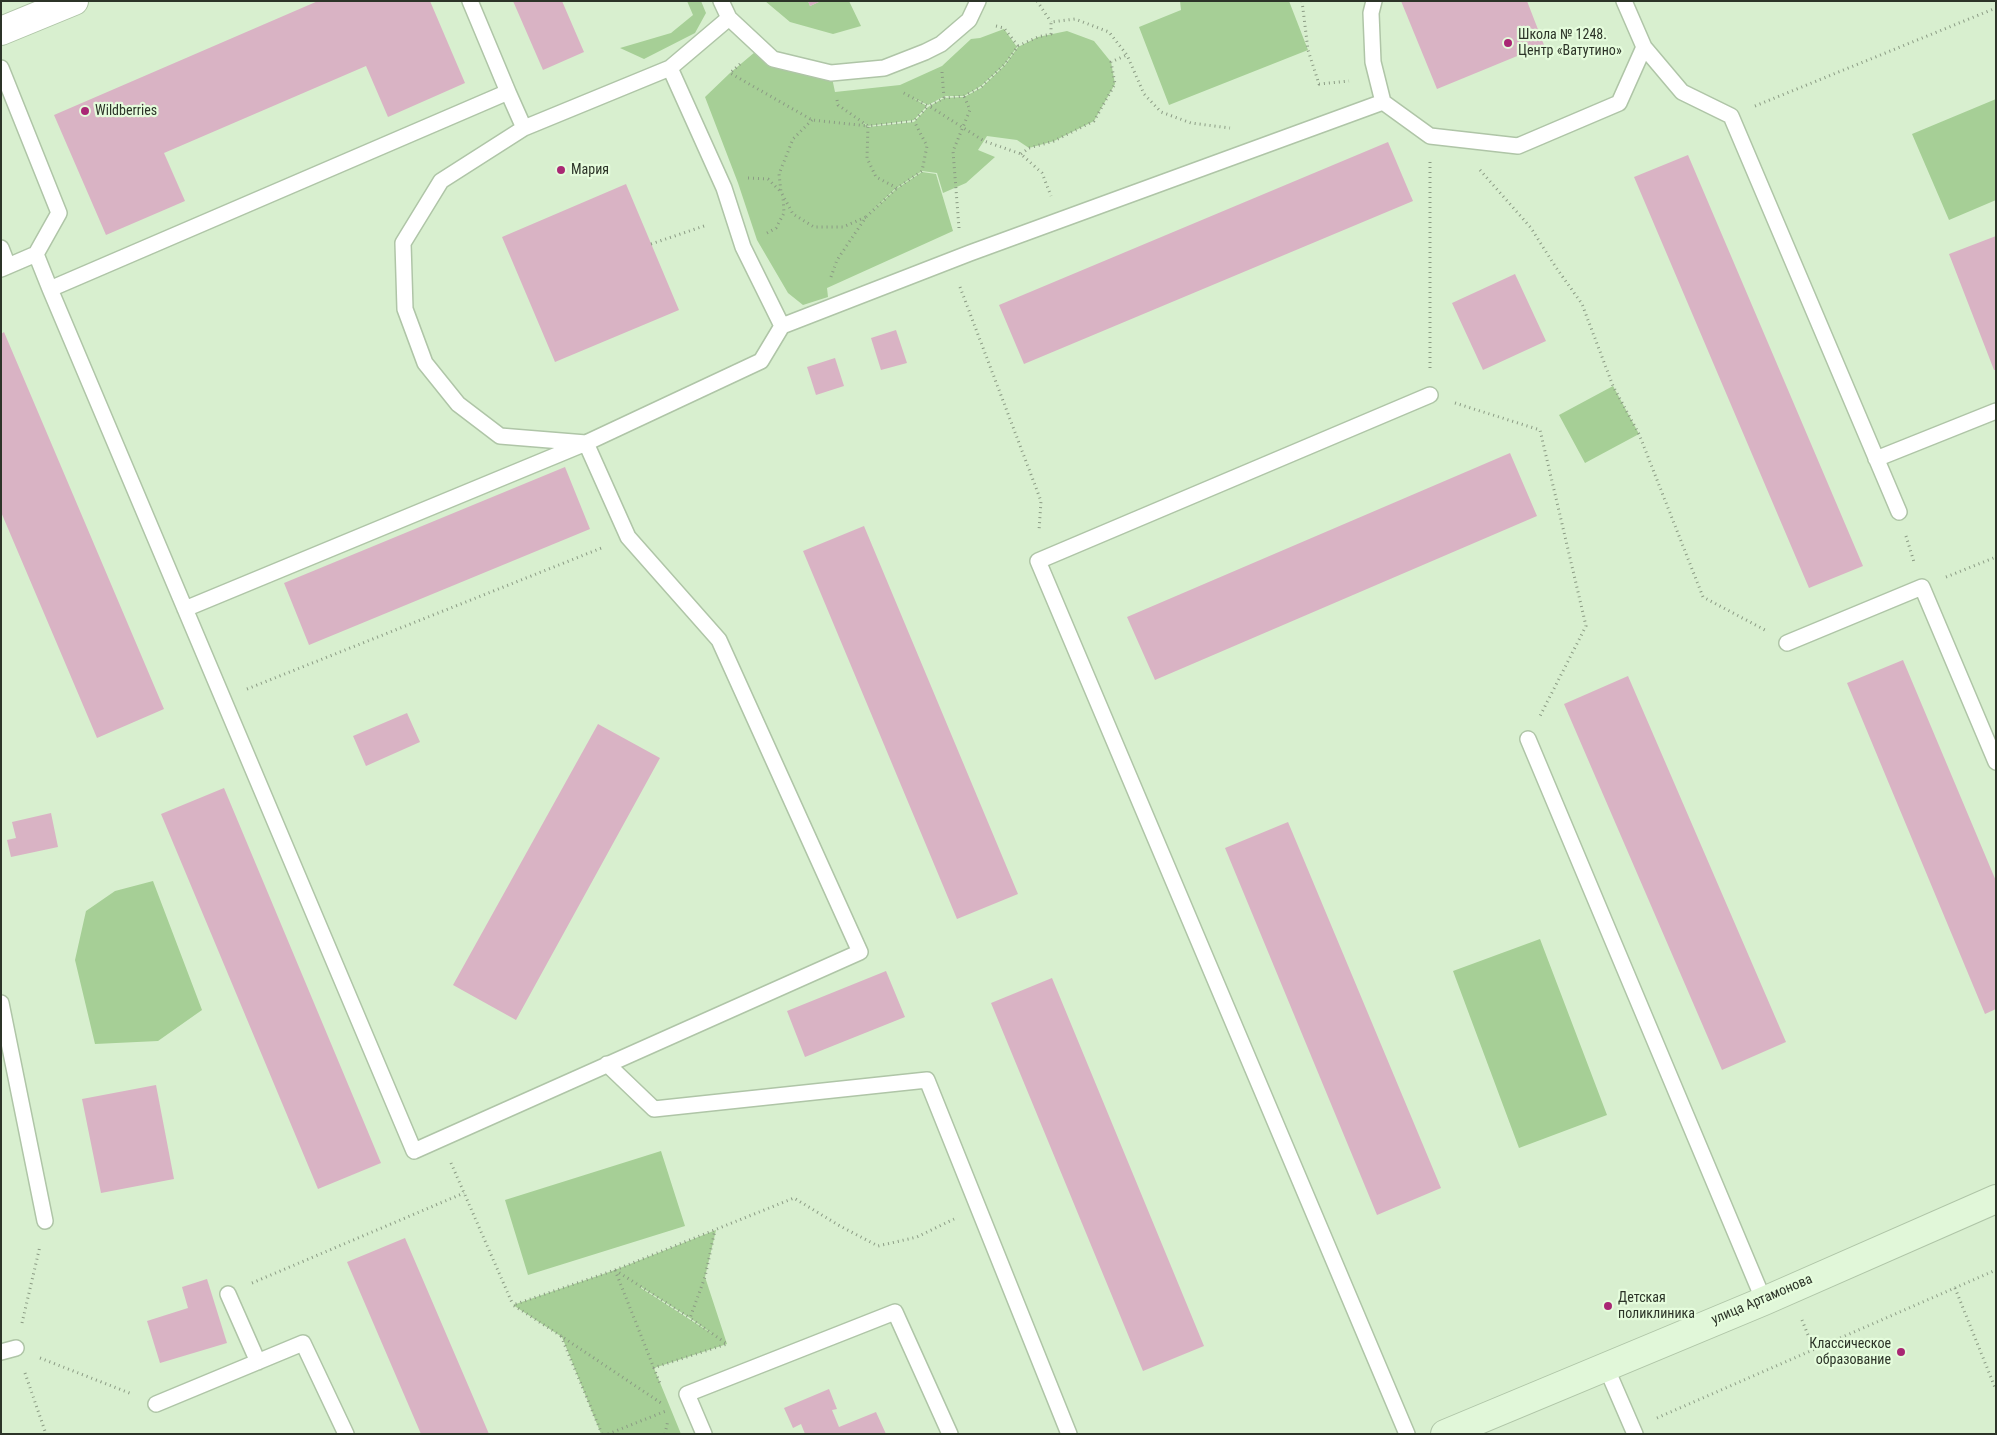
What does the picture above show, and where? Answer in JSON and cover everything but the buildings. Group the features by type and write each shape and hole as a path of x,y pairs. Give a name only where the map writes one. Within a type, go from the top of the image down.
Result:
{"street":[{"path":"1,31 74,1"},
{"name":"улица Артамонова","path":"1445,1434 1764,1300 1996,1199"}],"lane":[{"path":"470,1 524,128"},
{"path":"721,1 728,18 773,59 831,73 884,68 941,44 969,20 978,1"},
{"path":"1374,1 1371,13 1373,62 1383,102 1430,136 1518,146 1619,103 1644,47"},
{"path":"1624,1 1644,47 1682,92 1731,116 1899,512"},
{"path":"586,443 500,436 458,404 424,363 405,309 403,244 441,181 524,128 670,68 728,18"},
{"path":"1,68 59,213 36,254 5,267 1,248"},
{"path":"670,68 724,188 743,247 782,326"},
{"path":"50,289 508,92"},
{"path":"185,609 586,443 761,361 782,326 970,253 1383,102"},
{"path":"36,254 414,1151 860,952 719,640 628,537 586,443"},
{"path":"1407,1434 1038,561 1430,395"},
{"path":"1876,459 1996,411"},
{"path":"1787,643 1922,587 1996,762"},
{"path":"1528,739 1764,1300"},
{"path":"1,1003 46,1221"},
{"path":"607,1064 654,1109 927,1080 1069,1434"},
{"path":"228,1294 258,1362"},
{"path":"704,1434 687,1394 895,1312 950,1434"},
{"path":"156,1404 303,1343 346,1434"},
{"path":"1,1352 16,1348"},
{"path":"1606,1366 1634,1431"}],"path":[{"path":"1037,1 1051,22 1051,34 1038,36 1018,46 1005,64 981,87 964,96 944,98 928,106 984,140 1021,154 1042,173 1060,220"},
{"path":"1302,1 1308,50 1319,84 1377,77"},
{"path":"1731,116 1996,8"},
{"path":"1051,22 1075,19 1109,32 1127,55 1144,94 1161,112 1192,123 1240,130 1255,149"},
{"path":"969,20 1004,28 1018,46"},
{"path":"1021,154 1029,148 1054,141 1094,121 1115,84 1110,62 1127,55"},
{"path":"831,73 838,105 868,126 914,121 928,106 902,92 892,65"},
{"path":"964,96 970,110 953,151 959,228 970,253"},
{"path":"743,247 776,228 784,213 779,174 794,139 812,120 868,126 867,158 876,177 897,188"},
{"path":"832,306 827,288 837,260 866,217 897,188 922,171 927,146 914,121"},
{"path":"1430,136 1430,395 1540,430 1586,626 1528,739"},
{"path":"1475,164 1531,228 1582,304 1613,386 1639,434 1703,597 1787,643"},
{"path":"724,188 750,178 768,179 782,193 793,214 814,227 843,227 866,217"},
{"path":"651,244 733,216"},
{"path":"950,261 1041,501 1038,561"},
{"path":"223,699 628,537"},
{"path":"441,1139 513,1305 670,1409 608,1434"},
{"path":"228,1294 464,1193"},
{"path":"513,1305 614,1270 794,1198 878,1246 917,1237 979,1207"},
{"path":"46,1221 16,1348 46,1434"},
{"path":"690,1318 705,1277 716,1230"},
{"path":"614,1270 727,1344 654,1368"},
{"path":"614,1270 664,1393"},
{"path":"1634,1431 1996,1270"},
{"path":"1955,1288 1996,1390"},
{"path":"561,1336 602,1434"},
{"path":"16,1348 156,1404"}],"green space":[{"path":"687,1 701,1 706,13 695,33 644,59 620,48 671,33 693,15"},
{"path":"765,1 808,1 810,6 821,1 849,1 861,26 833,34 790,22"},
{"path":"1180,1 1289,1 1308,50 1169,105 1139,27 1181,10"},
{"path":"1004,29 1017,47 1004,65 981,86 964,96 945,96 928,105 913,98 927,106 914,120 868,126 862,122 868,127 914,122 928,107 944,98 964,97 981,88 1005,65 1018,47 1038,37 1067,31 1094,41 1111,62 1115,84 1094,121 1054,141 1029,148 1017,140 987,136 978,150 995,157 966,183 943,193 937,173 922,171 895,189 868,215 896,189 922,172 936,174 953,231 827,288 828,297 803,305 788,293 757,240 738,183 705,97 761,47 831,73 835,92 900,85 942,66 971,39 980,38"},
{"path":"1996,99 1996,200 1949,220 1912,134"},
{"path":"1613,386 1639,434 1585,463 1559,415"},
{"path":"153,881 202,1010 158,1041 95,1044 75,960 86,911 115,891"},
{"path":"1540,939 1607,1115 1519,1148 1453,971"},
{"path":"661,1151 685,1226 528,1275 505,1200"},
{"path":"716,1230 705,1277 727,1344 654,1368 681,1434 601,1434 562,1337 513,1305 615,1270","holes":["641,1287 690,1318 714,1335"]}],"place":[{"name":"Школа № 1248. Центр «Ватутино»","path":"1508,43"},
{"name":"Wildberries","path":"85,111"},
{"name":"Мария","path":"561,170"},
{"name":"Детская поликлиника","path":"1608,1306"},
{"name":"Классическое образование","path":"1901,1352"}]}
